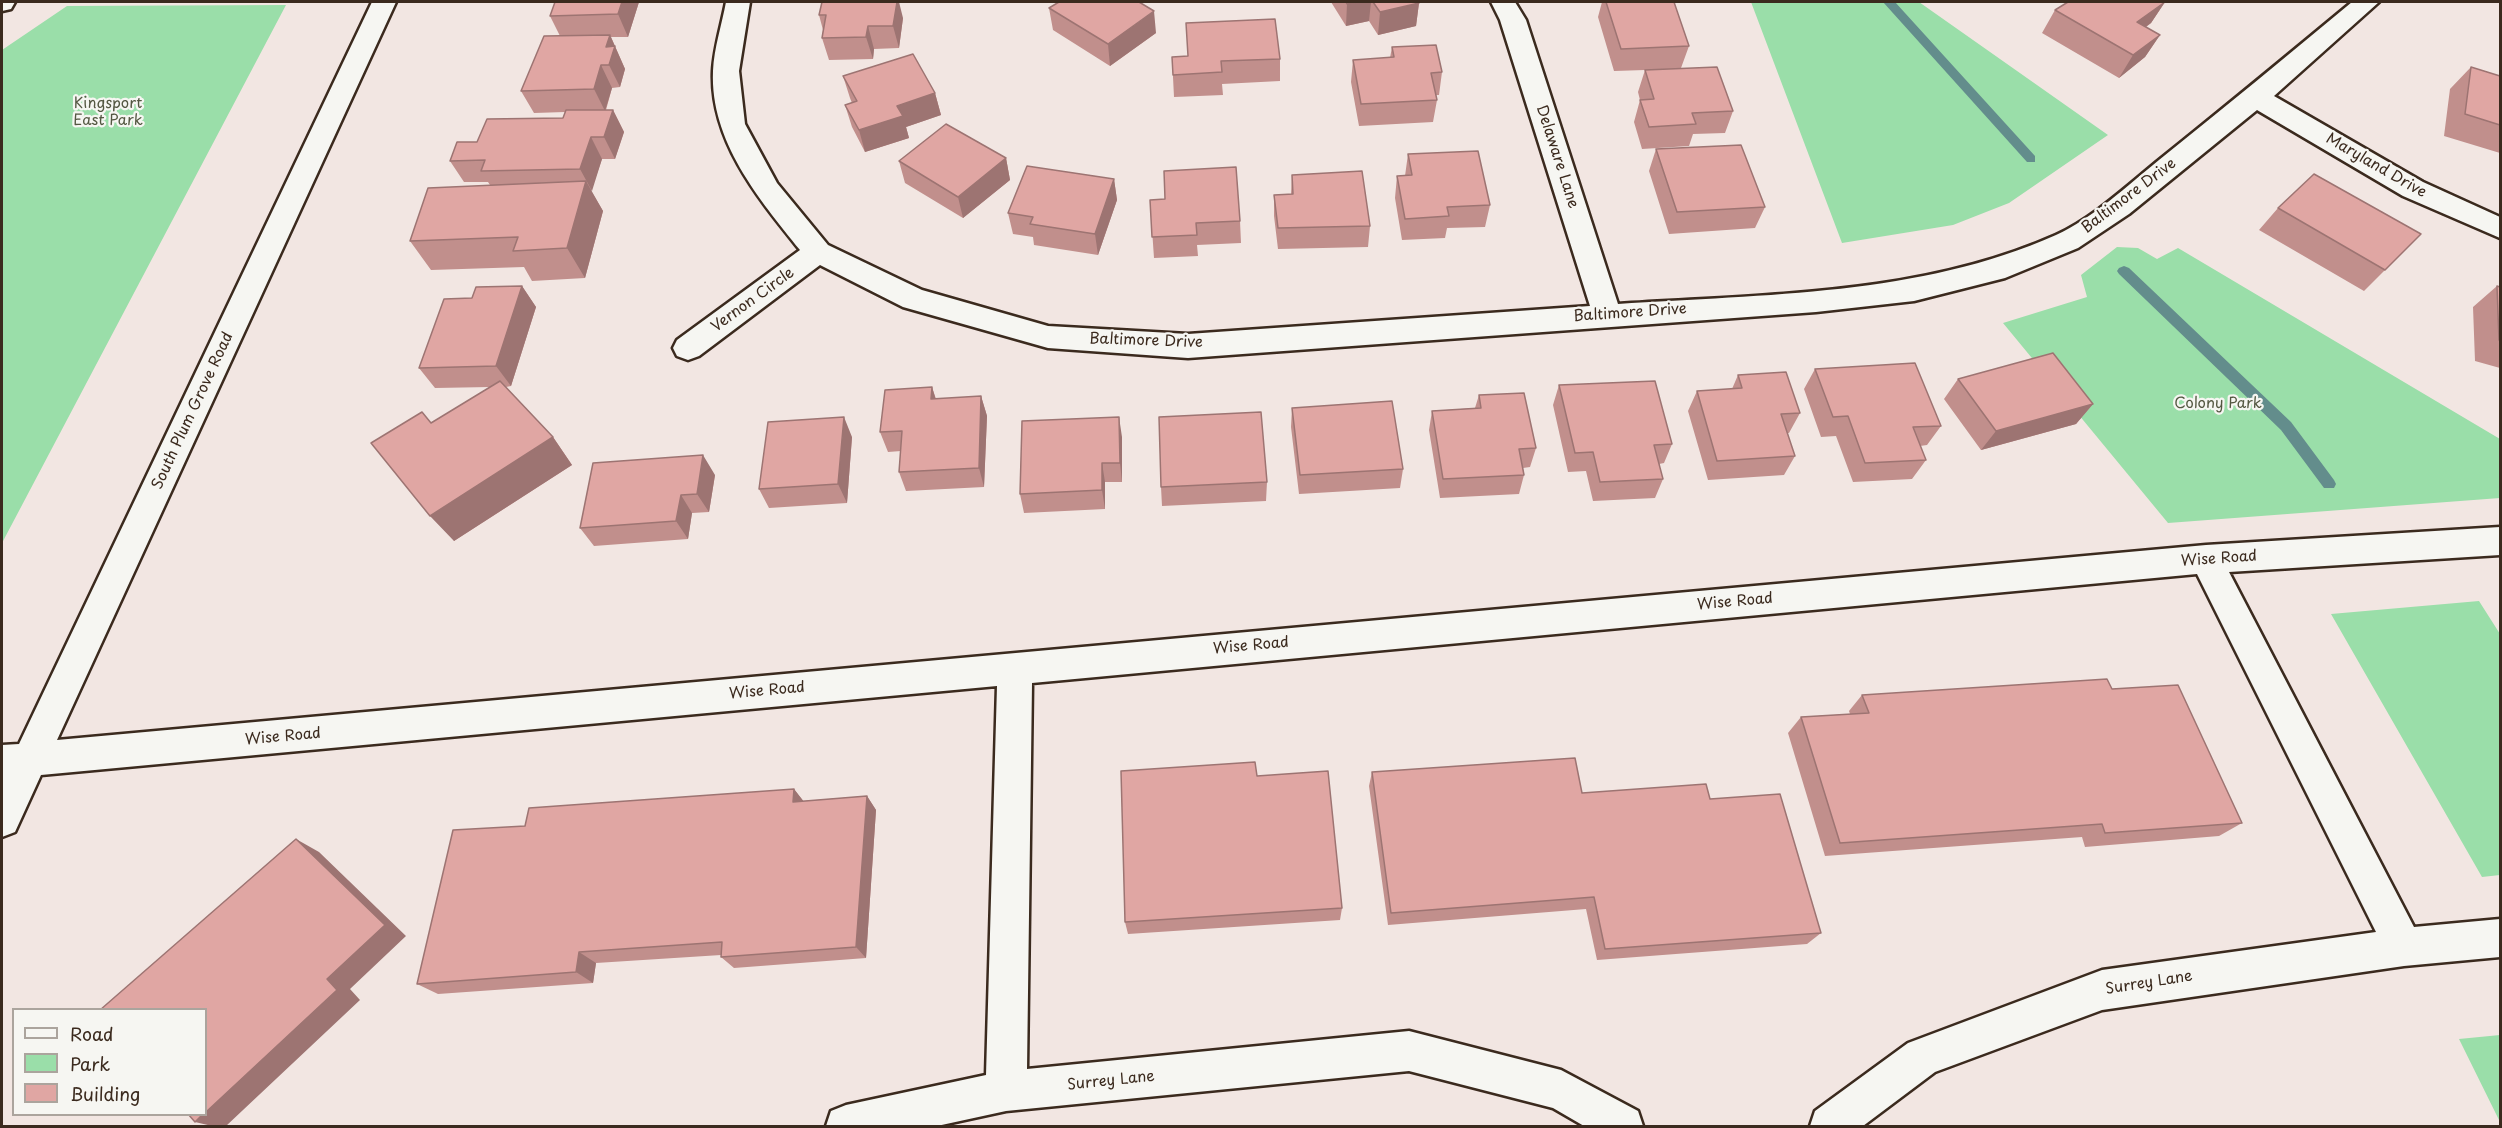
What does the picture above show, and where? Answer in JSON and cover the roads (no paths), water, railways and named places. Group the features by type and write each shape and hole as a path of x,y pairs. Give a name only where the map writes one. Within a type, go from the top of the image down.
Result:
{"street":[{"name":"South Plum Grove Road","path":"2,820 15,761 384,2"},
{"path":"738,2 726,70 732,124 746,155 766,189 818,252"},
{"name":"Delaware Lane","path":"1503,2 1513,20 1607,314"},
{"name":"Baltimore Drive","path":"818,252 913,299 1048,337 1188,346 1607,314 1816,301 1914,290 1995,270 2068,241 2119,207 2256,97 2367,2"},
{"name":"Maryland Drive","path":"2256,97 2413,189 2500,228"},
{"name":"Vernon Circle","path":"688,348 818,252"},
{"name":"Wise Road","path":"15,761 2206,559 2500,541"},
{"path":"2206,559 2404,947"},
{"path":"1006,1092 1015,668"},
{"name":"Surrey Lane","path":"1830,1126 1922,1057 2102,990 2404,947 2500,939"},
{"name":"Surrey Lane","path":"846,1126 1006,1092 1409,1051 1561,1090 1623,1126"}],"waterway":[{"path":"1889,2 2031,159"},
{"path":"2124,271 2286,426 2329,484"}],"park label":[{"name":"Kingsport East Park","path":"108,112"},
{"name":"Colony Park","path":"2218,404"}]}
